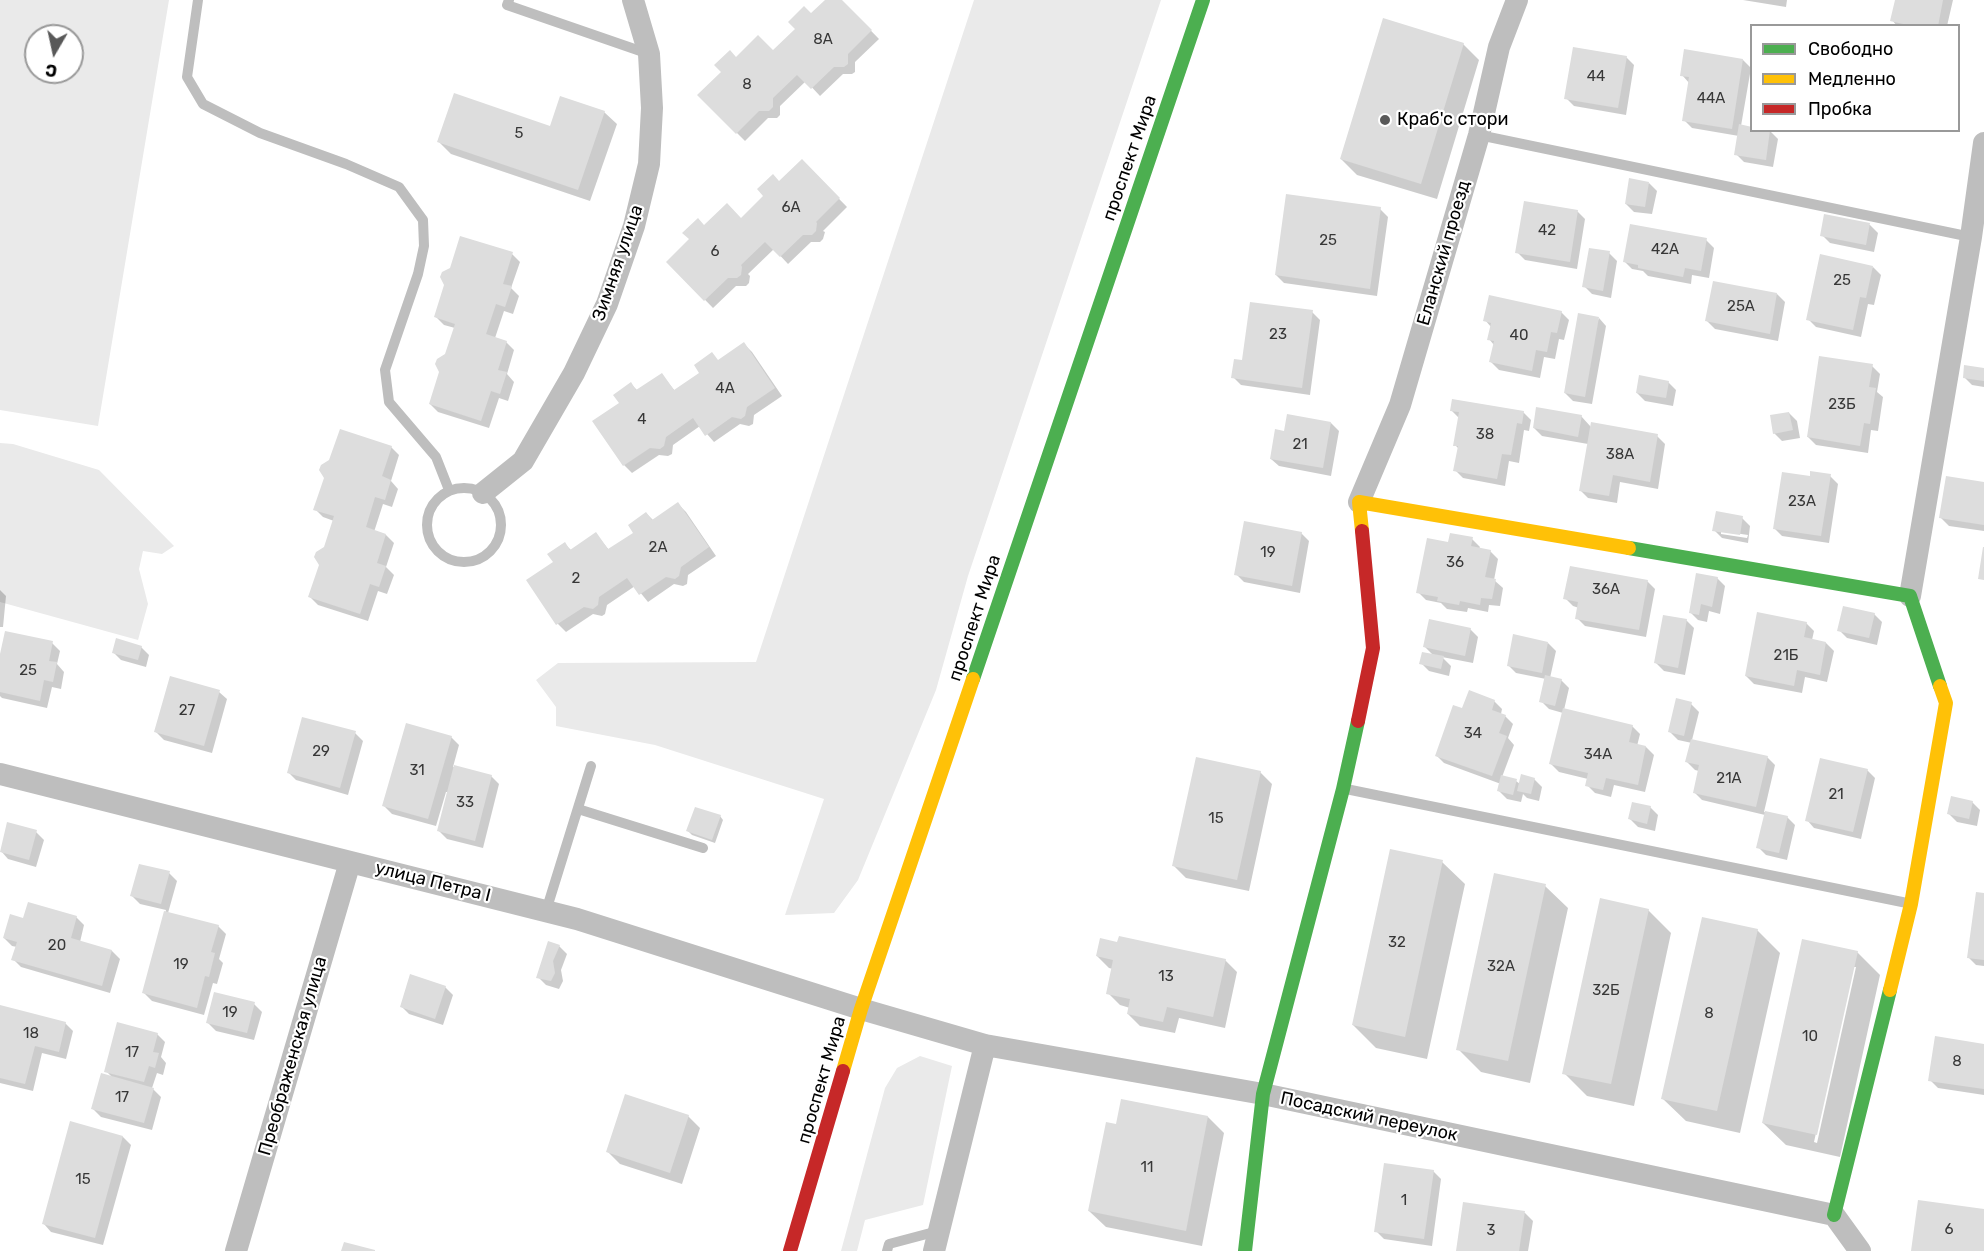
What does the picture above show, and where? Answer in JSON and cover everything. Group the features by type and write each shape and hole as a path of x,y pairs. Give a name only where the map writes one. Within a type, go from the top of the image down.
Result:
{"street":[{"name":"Зимняя улица","path":"483,493 523,461 574,373 607,304 634,226 649,164 652,108 649,54 633,0"},
{"name":"проспект Мира","path":"790,1251 861,1010 1203,0"},
{"name":"Еланский проезд","path":"1359,502 1400,405 1479,135 1499,47 1517,0"},
{"path":"1860,1251 1834,1215 1911,904 1946,704 1910,596 1971,237 1984,143"},
{"path":"1245,1251 1263,1094 1343,789 1373,648 1359,502 1910,596"},
{"name":"улица Петра I","path":"0,774 577,919 861,1010"},
{"name":"Преображенская улица","path":"236,1251 350,861"},
{"name":"Посадский переулок","path":"861,1010 986,1045 1263,1094 1834,1215"},
{"path":"936,1241 986,1045"}],"lane":[{"path":"198,0 187,77 203,104 260,133 346,164 399,187 423,220 424,246 418,274 385,370 389,402 436,457 449,490"},
{"path":"509,0 507,5 649,54"},
{"path":"1479,135 1971,237"},
{"path":"473,488 483,493 499,511 502,522 496,544 477,560 464,562 452,560 440,554 432,544 427,519 431,507 449,490 473,488"},
{"path":"546,911 591,766"},
{"path":"1343,789 1911,904"},
{"path":"578,809 703,848"},
{"path":"888,1251 889,1244 936,1241"}],"shaded area":[{"path":"0,0 169,0 98,426 0,410"},
{"path":"974,0 1161,0 968,576 936,690 858,880 834,913 785,915 824,799 655,745 556,726 556,707 536,680 558,663 756,662"},
{"path":"0,443 13,444 99,470 174,546 162,554 143,551 139,569 148,604 138,640 0,602"},
{"path":"920,1056 952,1066 923,1205 865,1220 857,1251 841,1251 885,1088 897,1068"}],"building":[{"path":"825,0 842,0 872,30 848,54 848,64 844,67 834,67 811,89 797,75 773,98 773,107 769,111 759,111 736,134 697,95 721,72 714,65 730,50 736,57 758,35 773,50 795,29 788,22 804,6 811,13"},
{"path":"1895,0 1943,0 1938,24 1903,24 1890,21"},
{"path":"1383,18 1464,43 1421,184 1340,159"},
{"path":"1573,47 1627,56 1618,108 1564,99"},
{"path":"1684,49 1743,59 1732,129 1682,121 1689,77 1680,76"},
{"path":"454,93 550,126 560,96 605,111 578,190 437,142"},
{"path":"1739,124 1750,127 1750,132 1770,132 1766,160 1734,155"},
{"path":"802,159 840,198 816,222 816,231 812,235 803,235 780,257 765,242 741,265 741,275 737,278 728,278 704,301 666,262 689,239 682,233 698,218 704,225 727,203 741,218 763,196 757,189 773,174 779,181"},
{"path":"1629,178 1649,182 1645,207 1625,204"},
{"path":"1286,194 1381,207 1370,289 1275,275"},
{"path":"1524,201 1578,210 1570,262 1515,253"},
{"path":"1824,214 1870,223 1866,245 1820,236"},
{"path":"1630,224 1707,238 1701,271 1685,268 1683,277 1638,268 1638,265 1623,262"},
{"path":"460,236 513,252 503,284 512,286 505,307 496,304 486,334 507,341 498,370 507,372 500,394 491,391 481,421 429,404 439,372 435,364 437,359 445,354 455,324 434,317 444,285 440,277 442,272 450,268"},
{"path":"1589,248 1610,251 1603,291 1582,287"},
{"path":"1820,254 1873,266 1866,298 1860,297 1853,330 1806,320"},
{"path":"1713,281 1777,293 1770,334 1705,321"},
{"path":"1489,295 1562,311 1557,333 1551,332 1547,352 1536,350 1532,371 1489,362 1494,341 1487,340 1491,323 1483,321"},
{"path":"1250,302 1313,310 1302,388 1231,378 1234,359 1242,360"},
{"path":"1578,313 1599,317 1585,397 1564,393"},
{"path":"744,342 775,388 747,407 745,416 741,419 732,417 705,436 693,418 666,437 664,446 660,449 650,448 623,466 592,421 619,403 613,395 631,382 636,390 662,373 674,390 699,373 694,365 712,352 718,360"},
{"path":"1819,356 1873,364 1869,387 1876,388 1870,424 1864,423 1860,446 1807,437"},
{"path":"1964,365 1984,368 1984,381 1963,378"},
{"path":"1639,375 1669,381 1666,398 1636,393"},
{"path":"1452,399 1524,411 1522,424 1517,423 1511,455 1502,454 1497,479 1453,471 1458,446 1453,446 1459,412 1450,411"},
{"path":"1536,407 1582,415 1578,437 1533,428"},
{"path":"1789,412 1793,430 1773,434 1770,415"},
{"path":"1287,414 1331,422 1323,468 1270,459 1275,429 1284,431"},
{"path":"1591,422 1658,434 1650,482 1613,475 1609,496 1579,491"},
{"path":"340,429 392,446 382,476 391,480 385,500 375,497 366,527 386,534 377,563 386,566 379,587 370,584 360,614 308,597 319,565 314,557 316,552 324,547 334,516 313,510 324,478 319,470 321,465 329,460"},
{"path":"1810,471 1831,474 1821,536 1773,529 1782,472 1810,476"},
{"path":"1946,476 1984,482 1984,525 1939,518"},
{"path":"678,502 709,547 681,567 679,576 675,579 666,577 639,595 627,578 599,597 598,605 593,609 584,607 556,625 526,580 553,562 547,554 565,542 570,550 596,532 608,549 633,533 628,525 646,512 652,520"},
{"path":"1716,511 1743,516 1740,535 1712,531"},
{"path":"1244,521 1302,532 1292,586 1234,575"},
{"path":"1450,533 1473,537 1471,546 1491,550 1485,577 1496,579 1492,599 1481,598 1480,605 1460,601 1459,605 1437,601 1438,597 1416,593 1427,538 1448,542"},
{"path":"1984,547 1984,580 1978,579"},
{"path":"1570,566 1648,580 1639,630 1575,619 1578,602 1563,599"},
{"path":"1696,573 1718,577 1712,607 1701,604 1699,615 1689,613"},
{"path":"1843,606 1875,613 1869,638 1837,631"},
{"path":"1757,612 1807,622 1804,637 1826,642 1820,675 1797,670 1794,686 1745,676"},
{"path":"1663,615 1687,619 1678,668 1654,663"},
{"path":"1429,619 1471,628 1465,656 1423,647"},
{"path":"5,631 53,641 49,661 57,662 53,682 44,680 40,701 0,692 0,654"},
{"path":"1513,634 1548,642 1542,673 1507,666"},
{"path":"116,638 142,646 138,660 112,653"},
{"path":"1422,652 1444,656 1441,669 1419,664"},
{"path":"1545,675 1562,679 1555,706 1539,702"},
{"path":"170,676 220,690 204,746 154,732"},
{"path":"1469,690 1495,700 1492,710 1506,715 1499,733 1507,736 1492,776 1435,756 1453,705 1462,708"},
{"path":"1676,698 1692,702 1684,736 1668,732"},
{"path":"1563,708 1633,725 1629,742 1646,746 1638,785 1606,778 1603,790 1585,786 1588,773 1549,764"},
{"path":"302,717 356,731 340,788 287,773"},
{"path":"406,723 452,736 428,819 382,806"},
{"path":"1691,739 1768,756 1756,807 1693,793 1699,765 1685,762"},
{"path":"1196,757 1261,771 1237,880 1172,866"},
{"path":"1820,758 1868,769 1853,832 1805,821"},
{"path":"454,765 492,775 475,841 437,831"},
{"path":"1521,774 1535,778 1531,794 1517,791"},
{"path":"1501,775 1517,779 1513,795 1497,791"},
{"path":"1951,796 1973,801 1969,819 1947,814"},
{"path":"1632,802 1651,806 1647,824 1628,819"},
{"path":"695,807 721,815 712,840 686,831"},
{"path":"1765,811 1788,816 1779,853 1756,848"},
{"path":"7,822 37,830 29,860 0,852"},
{"path":"1390,849 1443,860 1405,1037 1352,1025"},
{"path":"139,864 170,871 161,904 130,896"},
{"path":"1494,873 1546,884 1508,1061 1456,1050"},
{"path":"1976,892 1984,893 1984,960 1967,958"},
{"path":"1600,898 1649,909 1611,1084 1562,1074"},
{"path":"28,902 77,916 71,938 112,950 102,986 11,960 17,942 3,938 10,914 23,918"},
{"path":"164,911 219,925 211,952 215,953 209,977 205,976 197,1008 142,993"},
{"path":"1702,917 1758,929 1717,1111 1661,1099"},
{"path":"1119,936 1226,959 1213,1017 1167,1007 1163,1022 1127,1014 1130,999 1106,994 1113,960 1096,956 1100,938 1117,942"},
{"path":"1802,939 1858,951 1817,1135 1762,1123"},
{"path":"548,941 560,945 553,961 555,973 551,981 536,978"},
{"path":"410,974 446,986 435,1019 400,1007"},
{"path":"214,992 255,1002 247,1033 206,1023"},
{"path":"0,1005 66,1022 59,1052 35,1046 25,1084 0,1078"},
{"path":"117,1022 158,1033 153,1052 159,1053 155,1068 149,1066 144,1082 104,1072"},
{"path":"1935,1036 1984,1044 1984,1089 1928,1081"},
{"path":"101,1073 154,1088 144,1123 91,1109"},
{"path":"625,1094 689,1115 670,1173 606,1152"},
{"path":"1121,1099 1208,1116 1186,1231 1088,1211 1106,1122 1116,1124"},
{"path":"70,1121 123,1136 95,1238 42,1224"},
{"path":"1384,1163 1434,1170 1424,1239 1374,1232"},
{"path":"1918,1200 1984,1209 1984,1251 1911,1251"},
{"path":"1463,1202 1525,1211 1519,1251 1456,1251"},
{"path":"344,1242 375,1250 375,1251 341,1251"}],"traffic: fast":[{"path":"973,679 1203,0"},
{"path":"1629,548 1910,596 1940,686"},
{"path":"1245,1251 1263,1094 1343,789 1358,721"},
{"path":"1834,1215 1890,990"}],"traffic: slow":[{"path":"1362,531 1359,502 1629,548"},
{"path":"843,1071 861,1009 973,679"},
{"path":"1890,990 1911,904 1946,703 1940,686"}],"traffic: jam":[{"path":"1358,721 1373,648 1362,531"},
{"path":"790,1251 843,1071"}],"place":[{"name":"Краб'с стори","path":"1385,120"}]}
